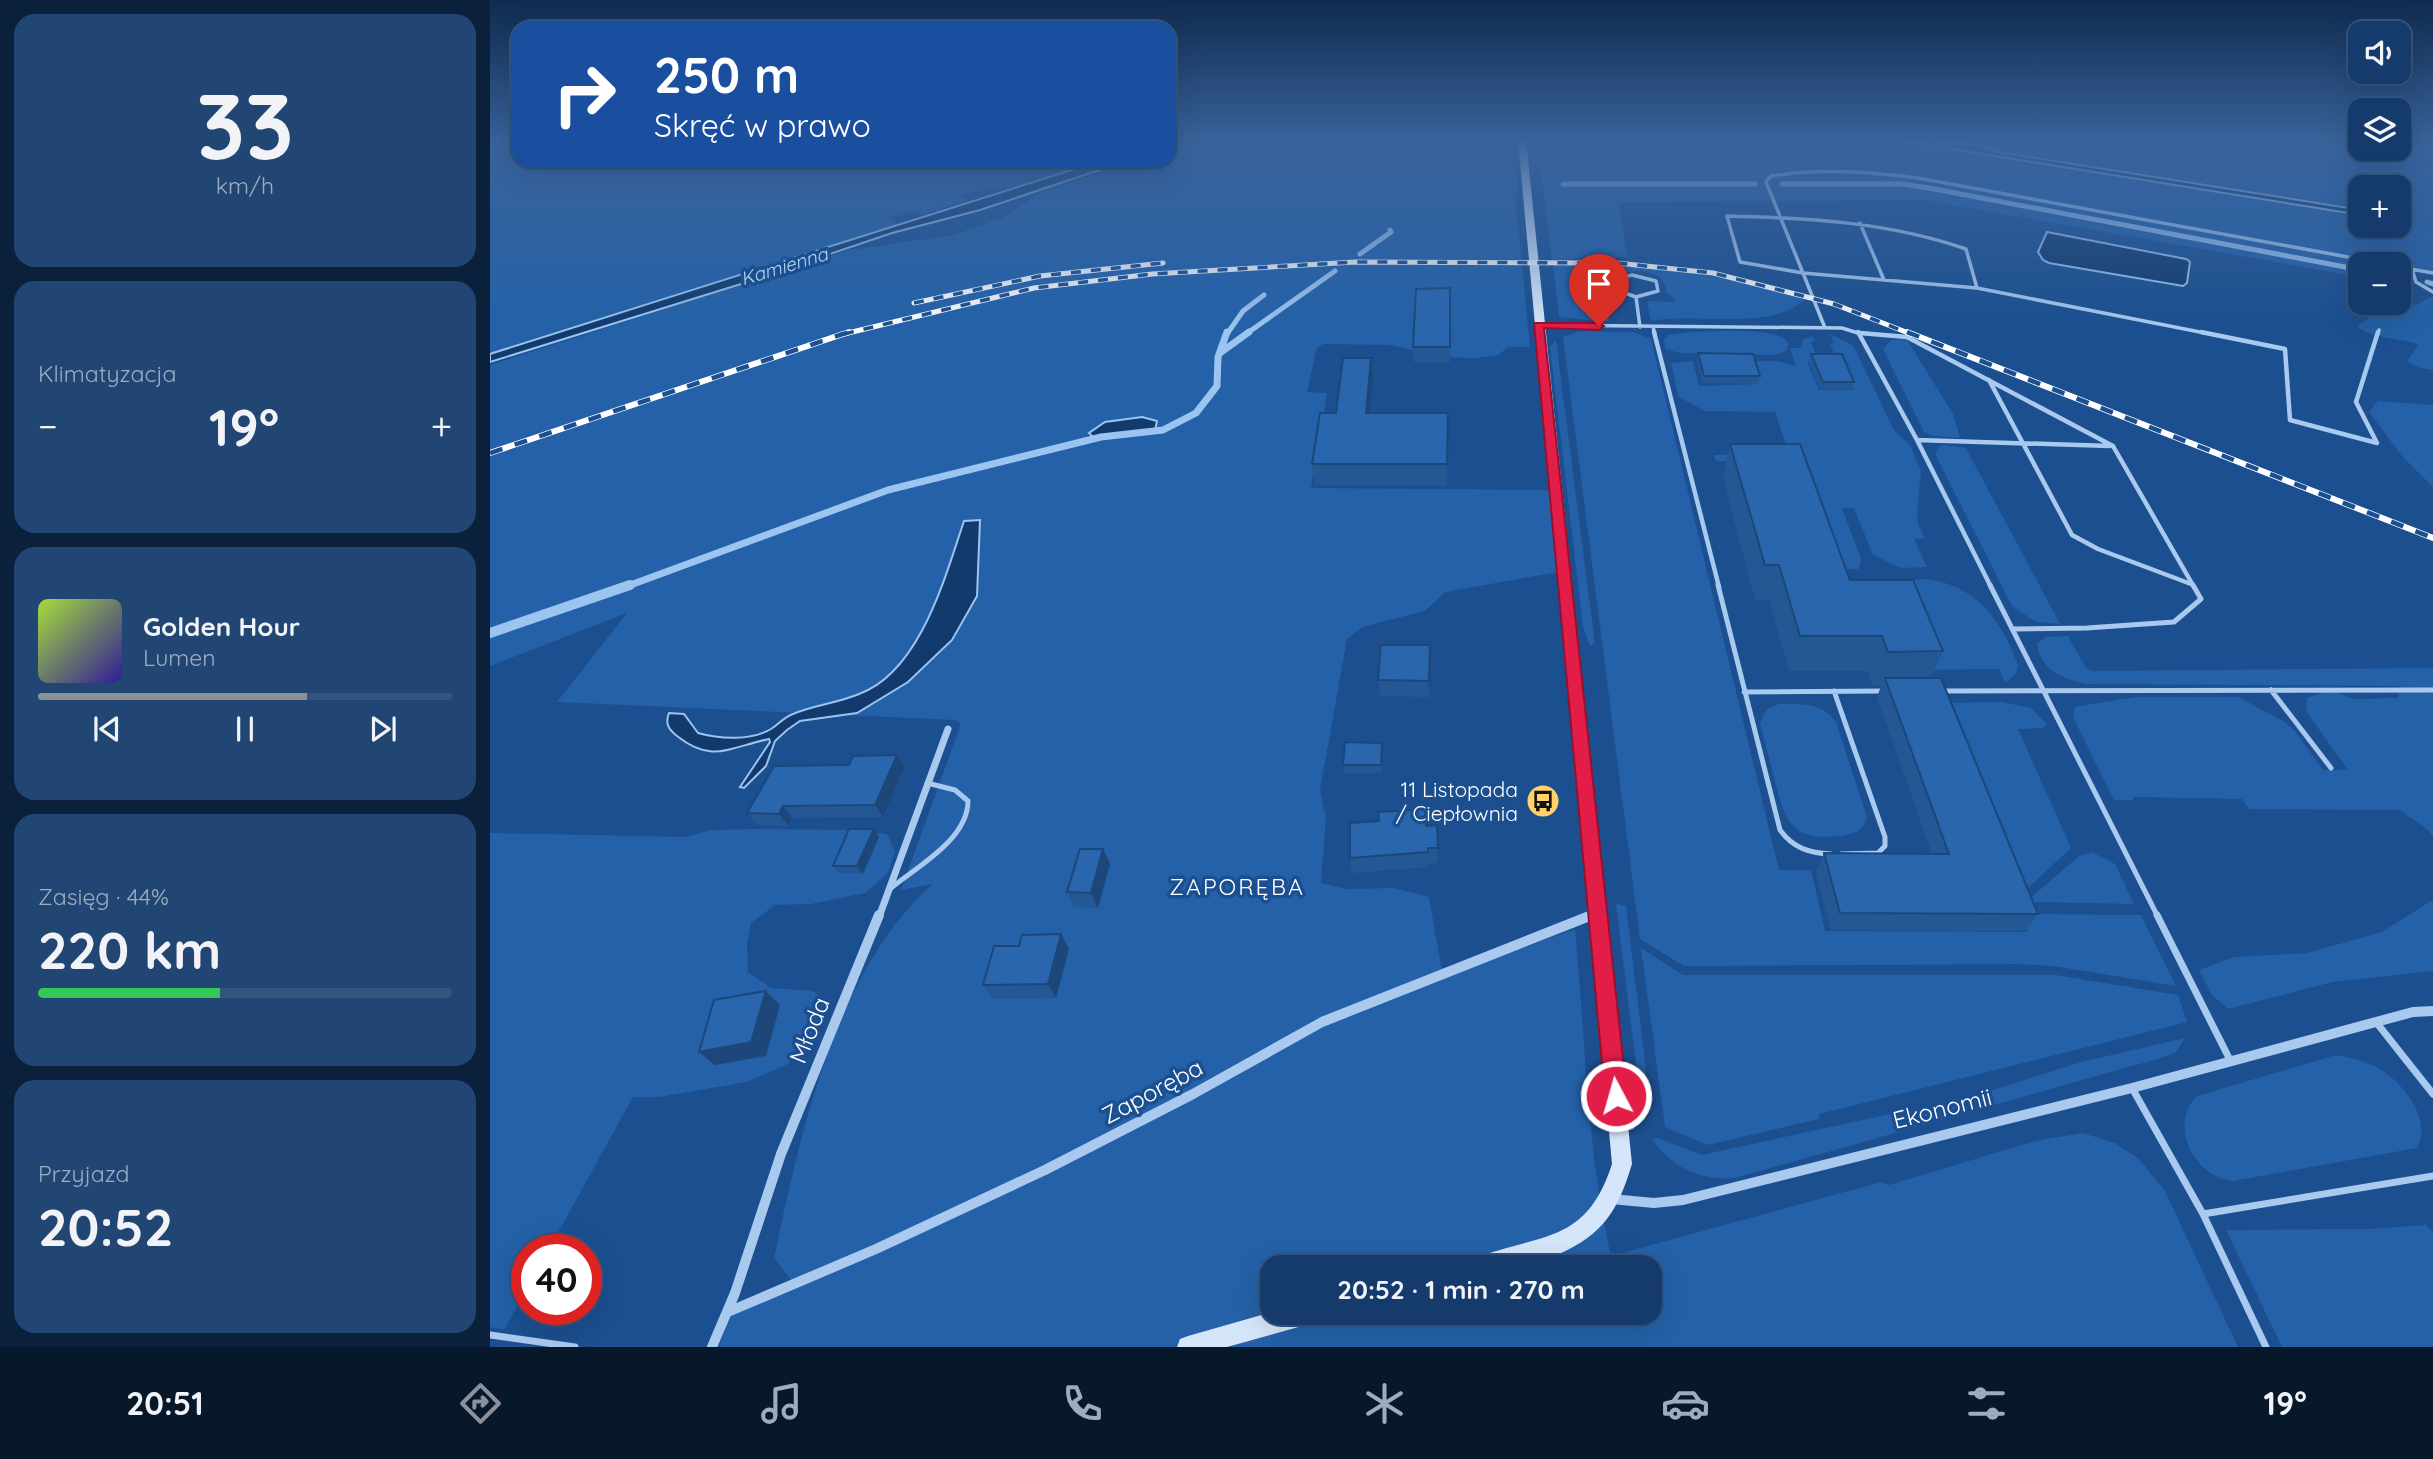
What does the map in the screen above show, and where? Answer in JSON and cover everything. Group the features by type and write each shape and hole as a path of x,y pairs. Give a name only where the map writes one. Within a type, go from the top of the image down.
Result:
{"street":[{"path":"1522,1255 1562,1244 1582,1233 1611,1199 1622,1164 1527,203"},
{"name":"Młoda","path":"712,1347 727,1312 781,1154 889,890 948,729"},
{"name":"Zaporęba","path":"727,1312 876,1249 1045,1170 1192,1094 1322,1022 1598,913"},
{"name":"Ekonomii","path":"1611,1199 1654,1203 1683,1200 2132,1088 2376,1022 2433,1011"},
{"path":"1188,1347 1267,1325"}],"lane":[{"path":"1774,203 1825,328"},
{"path":"2055,203 2348,257"},
{"path":"1977,288 1966,249 1894,227 1727,216 1741,262 1803,273 1977,288 2285,349 2290,420 2377,443 2356,401 2379,330"},
{"path":"1860,223 1884,279"},
{"path":"2433,273 2412,269 2416,282 2433,292"},
{"path":"1632,275 1651,278 1658,284 1654,293 1636,297 1618,292 1613,282 1620,277 1632,275"},
{"path":"1636,297 1640,327"},
{"path":"1538,325 1825,328 1907,337 2113,446 2201,599 2174,622 2087,628 2012,629"},
{"path":"1653,327 1780,830 1788,842 1812,854 1878,853 1885,846 1885,837 1834,691"},
{"path":"1860,333 1917,440 2230,1060"},
{"path":"1989,380 2071,535 2098,549 2193,585"},
{"path":"1917,440 2113,446"},
{"path":"2271,690 2331,768"},
{"path":"1930,691 2433,690"},
{"path":"1744,692 1889,691"},
{"path":"889,890 948,841 966,821 972,809 962,791 927,783"},
{"path":"2376,1022 2433,1094"},
{"path":"2132,1088 2203,1214 2266,1347"},
{"path":"2203,1214 2433,1176"},
{"path":"490,1335 575,1347"}],"shaded area":[{"path":"490,203 961,203 922,214 915,210 889,218 898,226 490,355"},
{"path":"1025,203 1516,203 1530,347 1508,347 1498,355 1476,358 1443,357 1390,345 1323,344 1317,348 1307,392 1327,393 1324,411 1328,415 1321,426 1311,488 1555,490 1564,571 1445,592 1425,611 1362,627 1347,639 1320,790 1326,817 1321,883 1346,889 1394,888 1429,897 1443,977 1575,929 1592,1134 1611,1255 1260,1255 1260,1325 1662,1325 1662,1255 1615,1255 1881,1182 1889,1185 2035,1141 2083,1133 2115,1143 2139,1159 2165,1191 2238,1347 719,1347 730,1317 795,1285 774,1258 810,1108 846,1008 870,961 899,919 933,884 901,890 961,724 955,720 557,702 627,613 490,666 490,365 850,250 953,235 1002,218"},
{"path":"1545,203 1619,203 1627,257 1552,260"},
{"path":"1941,203 2348,203 2348,238 2411,238 2411,203 2433,203 2433,273 2412,269 2411,252 2348,252 2348,275"},
{"path":"1553,263 1669,269 1738,281 1805,299 1791,309 1753,318 1651,321 1647,301 1675,302 1673,296 1666,293 1664,283 1659,277 1639,271 1618,275 1603,287 1610,322 1559,317"},
{"path":"2430,297 2433,298 2433,370 2407,361 2419,344 2378,336 2357,326 2373,315 2411,315 2411,305 2417,305"},
{"path":"1579,331 1634,332 1651,339 1779,870 1811,870 1825,931 2028,932 2021,914 2141,915 2176,986 2053,966 2018,964 1684,966 1640,939 1563,337"},
{"path":"1691,332 1759,332 1783,338 1789,344 1786,351 1775,355 1680,353 1665,349 1664,340 1668,335"},
{"path":"1830,334 1853,345 1894,430 1910,445 1921,471 1917,514 1918,524 1925,538 1914,539 1927,567 1901,568 1873,555 1854,508 1842,508 1861,559 1859,569 1826,570 1775,461 1716,461 1714,455 1789,454 1775,412 1704,411 1678,396 1671,363 1693,361 1699,386 1758,384 1752,361 1778,361 1796,366 1790,348 1801,348 1803,340 1812,336 1815,341 1811,342 1818,361 1807,361 1819,390 1854,390 1842,361 1837,361 1830,344 1834,343"},
{"path":"1556,340 1595,644 1590,646 1583,627 1550,347"},
{"path":"1891,340 1907,340 1953,414 1960,438 1933,436 1924,432 1883,349"},
{"path":"2378,401 2433,405 2433,487 2402,456 2369,412"},
{"path":"1939,446 1966,448 2060,624 2036,622 2012,606 1935,454"},
{"path":"1923,579 1957,588 1984,606 2003,633 2018,665 2012,677 2005,682 1999,669 1923,670 1893,589 1913,580"},
{"path":"2068,636 2086,668 2092,671 2433,668 2433,837 2429,831 2400,810 2249,809 2242,799 2133,797 2133,800 2114,800 2073,717 2075,708 2136,697 2238,697 2285,722 2295,731 2323,770 2348,770 2306,711 2307,698 2325,692 2339,693 2353,699 2398,698 2401,686 2085,684 2054,671 2039,653 2037,644 2045,637"},
{"path":"2002,702 2031,708 2047,724 2044,728 2018,729 2071,848 2028,888 1946,703"},
{"path":"1779,704 1803,704 1818,708 1831,715 1836,722 1867,817 1857,831 1839,836 1810,835 1800,831 1787,817 1760,723 1767,709"},
{"path":"711,830 854,830 887,834 895,852 888,873 865,893 811,904 775,905 751,923 747,943 748,972 771,988 813,991 825,1000 821,1025 788,1064 746,1082 660,1097 633,1097 557,1234 511,1234 511,1318 504,1330 490,1327 490,833 686,837"},
{"path":"2092,852 2115,864 2134,904 2026,902 2079,856"},
{"path":"2431,901 2433,971 2333,982 2228,1009 2212,995 2199,970 2235,957 2307,953 2382,932"},
{"path":"1616,904 1626,906 1651,1111 1642,1113"},
{"path":"1641,948 1683,975 2056,975 2178,995 2187,1022 1819,1114 1819,1119 1708,1145 1665,1127"},
{"path":"2185,1038 2176,1052 2161,1058 1735,1178 1710,1177 1688,1170 1669,1158 1652,1139 1658,1138 1701,1155 1974,1096 2081,1062"},
{"path":"2336,1055 2378,1068 2406,1092 2421,1126 2417,1148 2233,1181 2219,1178 2207,1171 2197,1160 2185,1135 2185,1121 2188,1108 2197,1096"},
{"path":"2426,1225 2433,1232 2433,1347 2282,1347 2226,1230 2369,1229"}],"water":[{"name":"Kamienna","path":"968,203 1001,203 892,233 741,284 490,362 490,354"},
{"path":"2286,203 2316,203 2348,208 2348,213"},
{"path":"2047,232 2186,259 2190,262 2187,283 2183,286 2049,263 2043,260 2038,252"},
{"path":"1142,417 1157,421 1155,431 1094,438 1089,433 1105,422"},
{"path":"980,520 977,596 952,640 908,682 857,713 800,721 775,741 766,766 744,788 740,787 770,742 769,739 732,749 711,751 689,744 669,728 669,713 684,714 698,733 725,738 754,736 771,729 790,715 851,697 880,683 898,666 927,620 939,595 964,521"}],"building":[{"path":"1450,288 1450,347 1413,347 1416,289"},
{"path":"1698,353 1753,354 1760,376 1704,376"},
{"path":"1811,354 1842,354 1854,382 1823,382"},
{"path":"1343,358 1371,358 1366,413 1448,413 1447,464 1312,464 1320,413 1336,413"},
{"path":"1730,444 1800,444 1850,580 1913,580 1943,651 1888,652 1882,636 1800,636 1779,565 1765,565"},
{"path":"1381,645 1430,645 1429,681 1378,680"},
{"path":"1885,678 1941,678 2038,914 1840,913 1824,853 1949,854"},
{"path":"1345,742 1382,743 1381,765 1343,765"},
{"path":"897,755 875,805 783,806 779,814 747,813 774,766 849,765 853,756"},
{"path":"1425,809 1426,826 1437,825 1438,848 1428,848 1428,852 1350,858 1350,823 1379,821 1378,812"},
{"path":"849,829 874,829 857,866 833,866"},
{"path":"1080,849 1103,849 1091,893 1067,892"},
{"path":"1061,934 1048,984 983,985 994,946 1019,946 1022,935"},
{"path":"766,991 751,1042 699,1052 714,1000"}],"waterway":[{"path":"2007,203 2348,268"},
{"path":"1360,254 1391,232 1390,230"},
{"path":"1246,334 1335,271"},
{"path":"2427,282 2433,284"},
{"path":"1227,334 1243,311 1264,295"},
{"path":"625,587 888,490 1101,437 1163,430 1196,413 1217,386 1218,357 1227,332"},
{"path":"1220,353 1249,332"},
{"path":"490,633 630,585"}],"railway":[{"path":"844,334 1034,288 1152,274 1355,262 1617,263 1713,273 1834,304 1911,334"},
{"path":"914,303 1040,276 1163,263"},
{"path":"490,453 849,332"},
{"path":"1907,332 2433,538"}],"place":[{"name":"11 Listopada / Ciepłownia","path":"1543,801"}],"district":[{"name":"ZAPORĘBA","path":"1237,886"}],"route":[{"path":"1599,326 1538,325 1616,1096"}]}
